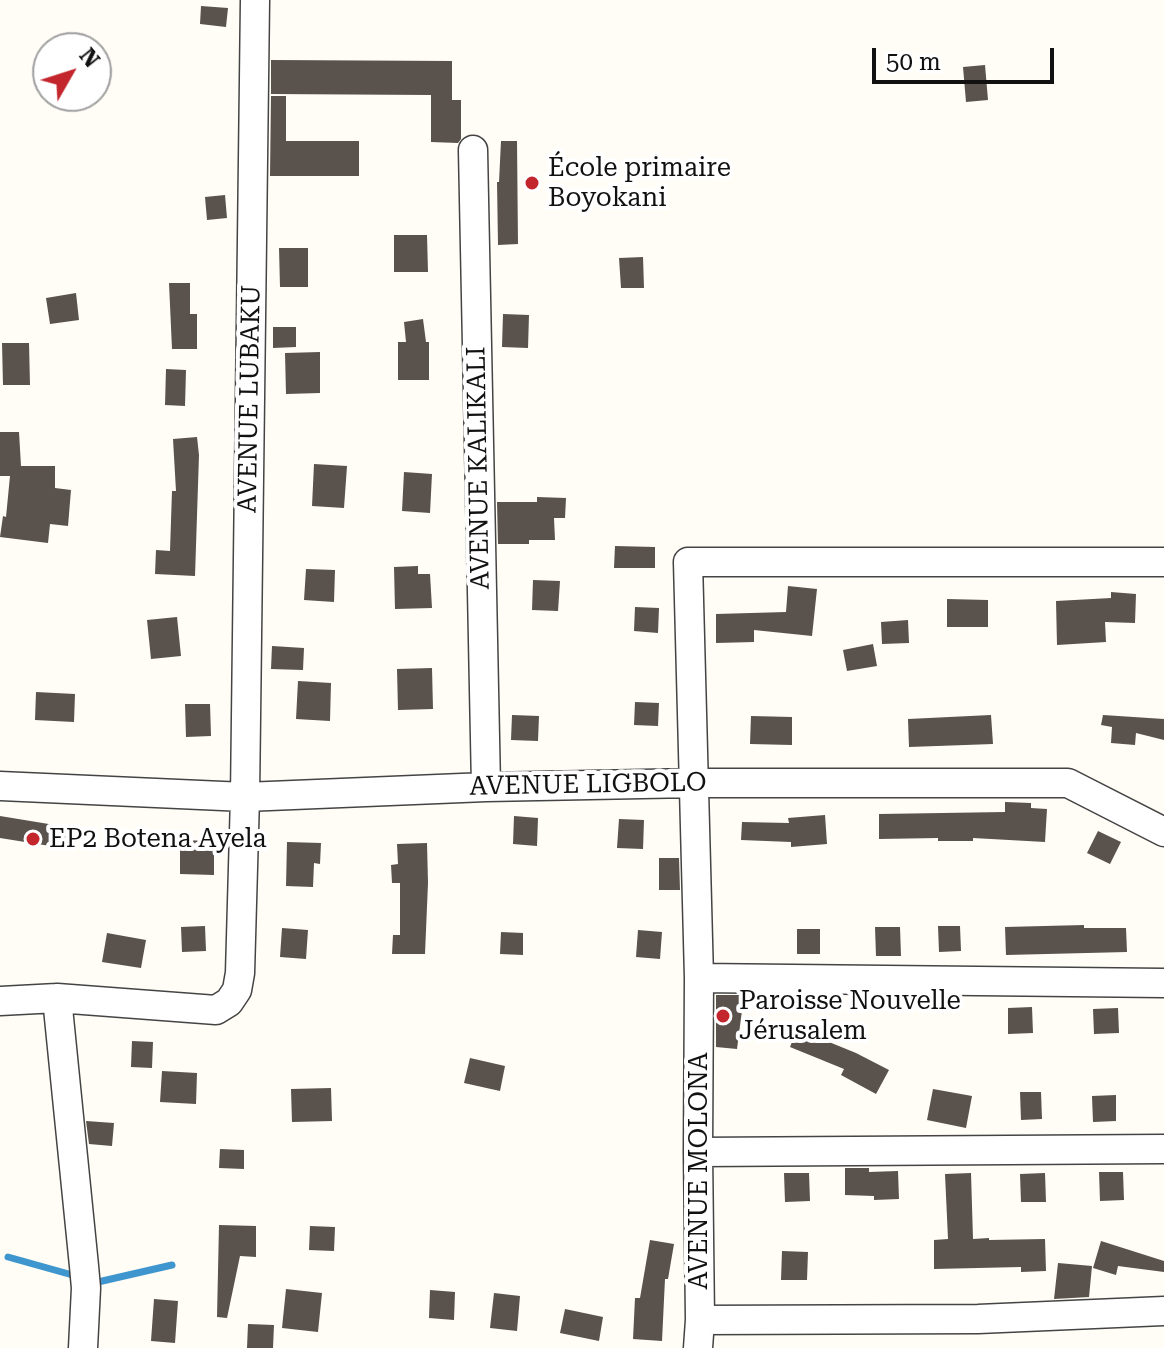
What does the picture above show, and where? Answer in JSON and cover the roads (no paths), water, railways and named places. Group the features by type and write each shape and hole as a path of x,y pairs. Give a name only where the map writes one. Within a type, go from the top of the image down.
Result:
{"street":[{"name":"AVENUE LUBAKU","path":"0,1001 57,998 216,1010 229,1002 237,990 245,797 255,0"},
{"name":"AVENUE KALIKALI","path":"473,150 486,787"},
{"name":"AVENUE MOLONA","path":"699,1334 699,978 688,562 1164,562"},
{"name":"AVENUE LIGBOLO","path":"0,786 245,797 486,787 694,783 1068,783 1164,832"},
{"path":"699,978 1164,983"},
{"path":"57,998 85,1277 83,1348"},
{"path":"698,1152 1164,1149"},
{"path":"699,1334 1164,1311"}],"waterway":[{"path":"8,1257 76,1276"},
{"path":"92,1280 98,1282 172,1265"}],"place":[{"name":"École primaire Boyokani","path":"532,183"},
{"name":"EP2 Botena Ayela","path":"33,839"},
{"name":"Paroisse Nouvelle Jérusalem","path":"723,1016"}]}
